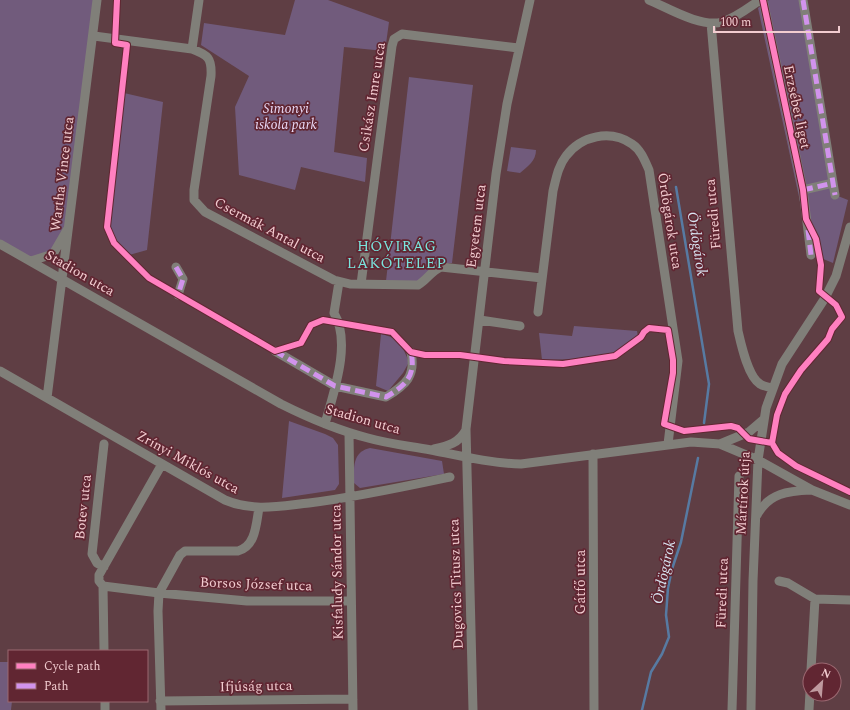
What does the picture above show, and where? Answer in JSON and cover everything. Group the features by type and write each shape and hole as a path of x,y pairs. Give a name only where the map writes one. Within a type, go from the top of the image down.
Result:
{"street":[{"name":"Wartha Vince utca","path":"47,398 94,36 97,0"},
{"path":"192,50 199,0"},
{"name":"Egyetem utca","path":"466,458 466,428 498,166 518,48 530,0"},
{"path":"649,0 697,20 711,23 722,22 733,18 761,0"},
{"name":"Erzsébet liget","path":"761,0 802,190 811,255"},
{"name":"Erzsébet liget","path":"803,0 835,195"},
{"name":"Füredi utca","path":"711,23 738,331 743,352 751,372 758,383 772,388"},
{"name":"Csikász Imre utca","path":"361,284 394,38 402,34 518,48"},
{"name":"Csermák Antal utca","path":"94,36 192,50 205,54 211,64 194,190 194,200 204,212 340,282 418,285 426,281 434,269 440,267 542,278"},
{"name":"Ördögárok utca","path":"538,312 553,191 558,172 565,158 573,148 582,141 598,136 623,140 638,150 649,170 678,361 668,444"},
{"path":"802,190 833,183"},
{"path":"31,261 53,254 69,225"},
{"name":"Mártírok útja","path":"751,710 753,581 758,460 763,420 772,388 782,364 825,298 836,276 850,227"},
{"name":"Stadion utca","path":"0,244 280,404 349,433 369,439 466,458 521,464 668,444 707,442 720,444 758,460 812,490 850,505"},
{"path":"176,267 183,279 178,294"},
{"path":"325,424 340,371 338,321 334,313 340,282"},
{"path":"480,320 520,326"},
{"path":"275,351 336,386 386,396 404,386 414,365 411,352"},
{"name":"Zrínyi Miklós utca","path":"0,371 224,500 243,506 259,508 350,498 450,477"},
{"path":"720,444 749,432 763,420"},
{"path":"429,450 452,444 458,440 466,428"},
{"name":"Kisfaludy Sándor utca","path":"349,433 353,710"},
{"name":"Botev utca","path":"104,444 92,554 96,563 104,567"},
{"name":"Gátfő utca","path":"593,454 594,710"},
{"name":"Dugovics Titusz utca","path":"466,458 473,710"},
{"path":"104,650 103,586 99,581 99,575 162,464"},
{"name":"Füredi utca","path":"732,710 739,476"},
{"path":"756,516 762,505 782,493 812,490"},
{"path":"160,706 159,593 180,555 185,551 238,551 246,548 253,538 259,508"},
{"path":"779,581 788,583 815,599 850,600"},
{"name":"Borsos József utca","path":"103,586 247,601 351,600"},
{"path":"811,662 815,599"},
{"name":"Ifjúság utca","path":"160,706 353,700"}],"green space":[{"path":"0,0 97,0 69,225 53,254 31,261 0,244"},
{"name":"Simonyi iskola park","path":"295,0 328,0 389,22 385,51 344,47 334,152 367,158 365,182 301,167 295,190 239,175 235,107 249,76 201,45 204,23 285,35"},
{"path":"769,0 806,0 838,196 848,200 833,263 816,256 804,220 758,8"},
{"path":"409,77 473,85 452,263 433,267 423,279 415,282 386,281"},
{"path":"124,93 163,102 147,250 129,255 115,240 109,226"},
{"path":"511,147 536,150 535,157 529,166 520,173 507,171"},
{"path":"574,326 637,331 638,337 614,353 575,359 542,360 539,333 572,336"},
{"path":"381,334 396,340 399,343 409,362 403,373 388,391 376,386"},
{"path":"289,421 325,434 333,438 338,445 339,484 335,490 282,498"},
{"path":"370,448 442,461 444,474 360,488 354,483 355,461 360,453"},
{"path":"0,662 8,662 8,702 12,702 11,710 0,710"}],"waterway":[{"name":"Ördögárok","path":"676,187 709,384 704,423"},
{"name":"Ördögárok","path":"642,710 651,672 662,654 669,637 666,615 668,588 672,569 681,542 698,458"}],"marked path":[{"path":"803,0 835,195"},
{"path":"803,190 833,183"},
{"path":"808,230 811,255"},
{"path":"176,267 183,279 178,295"},
{"path":"275,351 335,386 386,397 404,384 411,374 411,352"}],"cycle path":[{"path":"117,0 115,43 127,45 107,227 114,243 149,278 275,351 301,343 311,325 323,320 392,332 411,352 425,355 460,355 504,361 563,364 615,356 641,337 649,328 668,330 673,360 673,373 664,424 684,431 731,426 738,428 749,439 772,443"},
{"path":"763,0 803,190 806,219 816,239 821,265 819,291 836,305 842,317 832,329 828,339 801,370 785,394 777,415 772,443 778,453 796,466 850,492"}],"district":[{"name":"HÓVIRÁG LAKÓTELEP","path":"397,254"}]}
